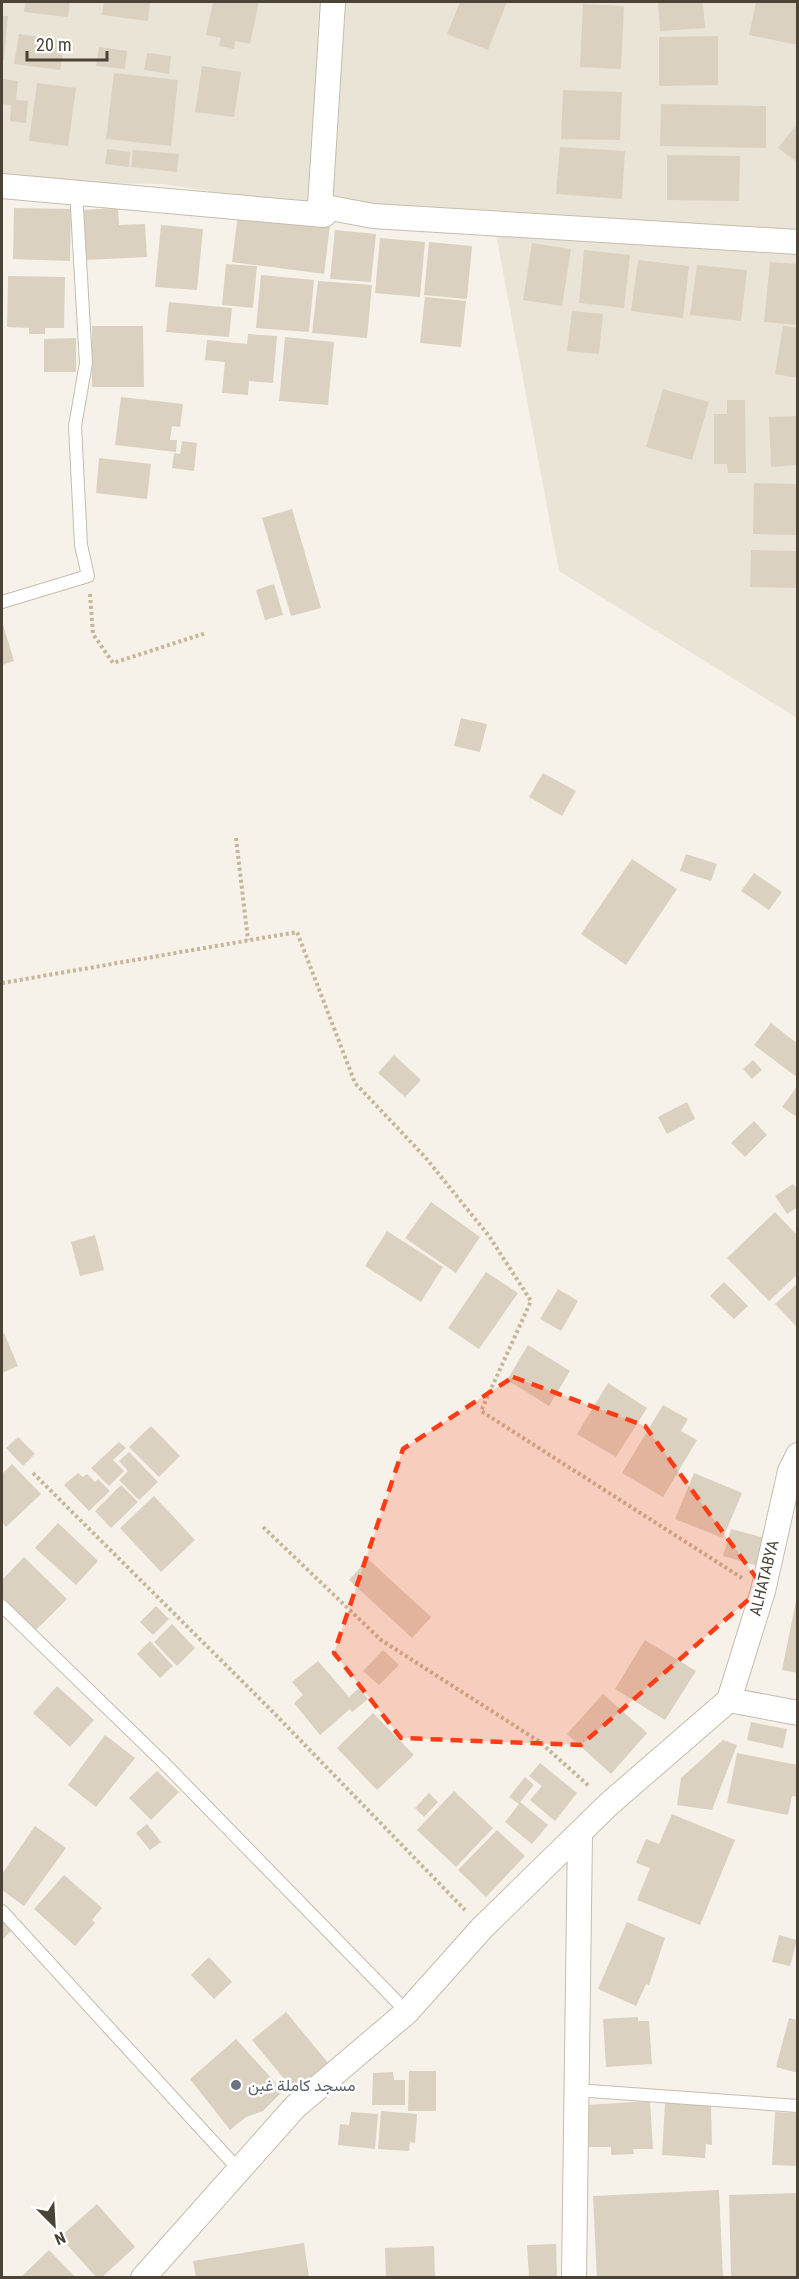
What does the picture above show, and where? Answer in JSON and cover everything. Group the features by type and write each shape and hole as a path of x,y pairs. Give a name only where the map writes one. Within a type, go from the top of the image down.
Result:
{"street":[{"path":"2,186 324,215 320,206 333,2"},
{"path":"320,206 373,216 798,242"},
{"name":"ALHATABYA","path":"729,1700 763,1592 790,1470 798,1455"},
{"path":"142,2277 295,2108 407,2012 482,1928 609,1804 729,1700 798,1713"},
{"path":"574,2277 580,1834"}],"lane":[{"path":"2,602 88,576 81,545 75,426 86,363 76,191"},
{"path":"2,1606 163,1762 407,2012"},
{"path":"2,1911 239,2170"},
{"path":"576,2090 798,2106"}],"path":[{"path":"88,576 93,634 113,663 206,633"},
{"path":"236,838 248,940"},
{"path":"2,983 297,932 355,1083 425,1157 489,1236 531,1300 481,1411 763,1592"},
{"path":"33,1473 270,1709 482,1928"},
{"path":"263,1527 381,1640 540,1742 609,1804"}],"highlighted area":[{"path":"513,1377 645,1426 763,1587 581,1745 401,1738 334,1653 403,1449"}],"shaded area":[{"path":"2,2 797,2 797,718 559,571 496,234 162,184 2,182"}],"building":[{"path":"25,2 70,2 68,17 24,12"},
{"path":"104,2 150,2 148,21 102,15"},
{"path":"213,2 259,2 250,44 235,41 234,49 219,46 221,38 206,35"},
{"path":"460,2 507,2 488,50 447,34"},
{"path":"658,2 703,2 705,28 660,31"},
{"path":"756,2 798,2 798,45 749,35"},
{"path":"583,4 624,6 621,69 580,67"},
{"path":"2,16 8,16 4,60 2,60"},
{"path":"19,34 65,40 60,70 14,64"},
{"path":"718,36 718,85 659,86 659,37"},
{"path":"99,47 127,51 125,69 96,66"},
{"path":"147,53 171,56 169,74 144,70"},
{"path":"202,66 241,72 234,117 195,112"},
{"path":"114,73 178,80 171,146 106,139"},
{"path":"2,79 18,81 16,100 28,101 26,123 10,121 11,105 2,104"},
{"path":"37,83 76,88 68,146 29,141"},
{"path":"563,90 622,92 620,140 561,139"},
{"path":"661,104 766,106 766,148 660,146"},
{"path":"798,123 798,163 778,148"},
{"path":"560,147 625,151 622,199 556,194"},
{"path":"107,149 130,152 129,167 105,164"},
{"path":"133,150 179,154 177,172 131,167"},
{"path":"667,155 740,156 739,201 667,200"},
{"path":"14,208 71,209 70,261 13,259"},
{"path":"118,208 119,225 145,224 147,257 85,260 82,210"},
{"path":"238,214 330,226 324,274 232,262"},
{"path":"161,225 203,229 197,290 155,287"},
{"path":"335,230 376,234 371,282 330,279"},
{"path":"380,238 425,242 420,297 375,293"},
{"path":"429,242 472,246 467,299 424,295"},
{"path":"532,243 571,249 562,306 523,300"},
{"path":"584,250 630,255 624,308 579,303"},
{"path":"638,260 689,266 683,318 631,311"},
{"path":"770,262 798,264 798,325 764,322"},
{"path":"226,264 257,266 253,308 222,305"},
{"path":"697,265 747,270 741,321 690,315"},
{"path":"261,275 314,280 309,332 256,328"},
{"path":"8,276 65,277 64,328 45,328 45,334 29,334 29,328 7,327"},
{"path":"318,281 372,285 367,338 312,333"},
{"path":"425,297 466,301 461,347 420,343"},
{"path":"169,302 232,308 229,337 166,332"},
{"path":"572,311 603,314 599,354 567,351"},
{"path":"92,326 143,326 144,387 92,387"},
{"path":"783,326 798,328 798,378 775,374"},
{"path":"248,334 277,336 273,383 249,381 248,395 222,393 225,362 205,360 207,340 247,344"},
{"path":"285,337 334,342 328,405 279,401"},
{"path":"76,338 76,372 44,372 44,339"},
{"path":"663,389 709,402 692,460 646,447"},
{"path":"121,397 183,404 180,427 172,426 170,440 177,440 176,452 115,445"},
{"path":"727,400 745,400 746,473 728,473 727,464 714,464 714,414 727,414"},
{"path":"798,416 798,465 771,467 769,417"},
{"path":"182,441 197,443 194,471 172,468 174,453 180,454"},
{"path":"99,458 151,464 147,499 96,493"},
{"path":"754,483 798,484 798,535 753,534"},
{"path":"292,509 321,608 291,616 262,518"},
{"path":"751,550 797,551 796,588 750,587"},
{"path":"274,584 283,615 265,620 256,590"},
{"path":"2,621 14,661 2,665"},
{"path":"461,718 487,724 480,752 454,746"},
{"path":"543,773 576,791 562,816 529,797"},
{"path":"686,854 717,864 711,881 680,871"},
{"path":"632,859 677,889 626,965 581,934"},
{"path":"754,873 782,892 769,910 741,891"},
{"path":"771,1023 798,1044 798,1078 754,1045"},
{"path":"394,1055 421,1080 405,1097 378,1073"},
{"path":"753,1060 762,1070 752,1079 743,1069"},
{"path":"798,1085 798,1118 782,1107"},
{"path":"687,1102 695,1119 667,1134 658,1117"},
{"path":"754,1121 767,1135 745,1157 731,1143"},
{"path":"793,1184 798,1190 798,1207 787,1214 775,1196"},
{"path":"431,1202 480,1237 456,1273 405,1238"},
{"path":"775,1212 798,1236 798,1274 769,1301 727,1258"},
{"path":"387,1231 443,1267 421,1302 365,1266"},
{"path":"95,1235 104,1270 80,1276 71,1242"},
{"path":"486,1272 518,1293 479,1349 448,1328"},
{"path":"724,1282 748,1306 734,1319 710,1296"},
{"path":"798,1283 798,1328 775,1304"},
{"path":"558,1289 578,1301 561,1331 540,1319"},
{"path":"4,1333 18,1366 2,1373 2,1334"},
{"path":"528,1345 570,1371 549,1406 507,1380"},
{"path":"608,1383 647,1408 616,1457 577,1434"},
{"path":"663,1405 688,1419 681,1431 697,1440 663,1497 622,1473"},
{"path":"151,1426 180,1456 159,1477 129,1447"},
{"path":"18,1437 35,1454 23,1466 6,1448"},
{"path":"119,1442 126,1448 113,1460 124,1471 109,1486 91,1468"},
{"path":"129,1452 158,1482 139,1500 119,1480 128,1471 119,1461"},
{"path":"12,1464 41,1494 6,1527 2,1522 2,1474"},
{"path":"78,1473 83,1477 87,1474 95,1482 98,1479 110,1491 89,1511 64,1485"},
{"path":"694,1473 742,1493 723,1538 675,1519"},
{"path":"121,1485 138,1502 111,1528 95,1511"},
{"path":"154,1496 195,1540 161,1572 120,1528"},
{"path":"58,1523 98,1561 76,1585 35,1548"},
{"path":"731,1529 765,1538 758,1566 723,1556"},
{"path":"24,1557 67,1599 35,1631 2,1597 2,1580"},
{"path":"368,1559 431,1617 412,1638 349,1580"},
{"path":"796,1601 798,1601 798,1673 782,1670"},
{"path":"156,1606 169,1619 153,1635 140,1622"},
{"path":"172,1624 195,1648 177,1666 154,1642"},
{"path":"645,1640 696,1671 665,1720 615,1689"},
{"path":"150,1641 173,1666 160,1678 137,1654"},
{"path":"383,1650 399,1665 379,1685 363,1671"},
{"path":"318,1661 349,1697 359,1688 368,1699 352,1712 350,1709 320,1735 294,1703 303,1695 292,1682"},
{"path":"57,1686 94,1720 70,1747 33,1713"},
{"path":"603,1694 647,1733 611,1774 567,1734"},
{"path":"373,1713 414,1755 377,1790 337,1748"},
{"path":"751,1722 787,1729 783,1748 747,1740"},
{"path":"105,1735 135,1758 96,1807 68,1785"},
{"path":"723,1740 737,1745 712,1810 677,1805 681,1778"},
{"path":"737,1753 798,1765 798,1797 792,1796 788,1815 727,1803"},
{"path":"540,1763 577,1793 555,1821 530,1800 542,1786 529,1776"},
{"path":"157,1771 179,1792 151,1820 129,1798"},
{"path":"525,1777 534,1785 520,1802 548,1825 532,1844 505,1822 519,1804 509,1797"},
{"path":"454,1791 493,1828 456,1867 417,1830"},
{"path":"429,1793 438,1802 424,1817 415,1808"},
{"path":"672,1814 735,1840 700,1925 637,1900 650,1868 636,1863 646,1839 659,1844"},
{"path":"147,1824 161,1842 150,1850 136,1833"},
{"path":"35,1826 66,1848 24,1906 2,1890 2,1874"},
{"path":"497,1830 525,1856 486,1897 458,1870"},
{"path":"64,1875 102,1908 92,1920 95,1923 75,1946 34,1909"},
{"path":"2,1920 11,1931 2,1940"},
{"path":"627,1922 665,1938 649,1985 646,1984 636,2006 598,1989"},
{"path":"779,1935 797,1940 790,1966 772,1962"},
{"path":"209,1957 232,1982 214,1999 191,1975"},
{"path":"286,2012 329,2064 295,2092 252,2040"},
{"path":"638,2017 638,2021 649,2021 652,2064 606,2067 603,2019"},
{"path":"789,2018 798,2020 798,2073 776,2067"},
{"name":"مسجد كاملة غبن","path":"236,2039 283,2091 263,2111 246,2117 230,2130 190,2079"},
{"path":"409,2071 436,2071 436,2111 408,2111"},
{"path":"393,2072 394,2080 405,2080 405,2105 372,2105 373,2073"},
{"path":"650,2101 653,2149 633,2149 634,2154 611,2155 611,2147 589,2147 587,2105"},
{"path":"665,2103 711,2106 712,2145 706,2144 705,2158 662,2155"},
{"path":"381,2111 417,2114 415,2143 410,2142 409,2151 378,2149"},
{"path":"351,2112 378,2114 375,2149 338,2145 340,2124 349,2125"},
{"path":"775,2112 798,2113 798,2166 772,2165"},
{"path":"719,2190 723,2278 597,2278 593,2196"},
{"path":"798,2193 798,2278 731,2278 729,2195"},
{"path":"97,2204 135,2247 101,2278 97,2278 60,2237"},
{"path":"304,2243 309,2278 196,2278 193,2261"},
{"path":"556,2244 557,2276 529,2277 527,2245"},
{"path":"434,2246 435,2278 386,2278 385,2248"},
{"path":"49,2250 76,2278 20,2278"}],"place":[{"name":"مسجد كاملة غبن","path":"236,2085"}]}
